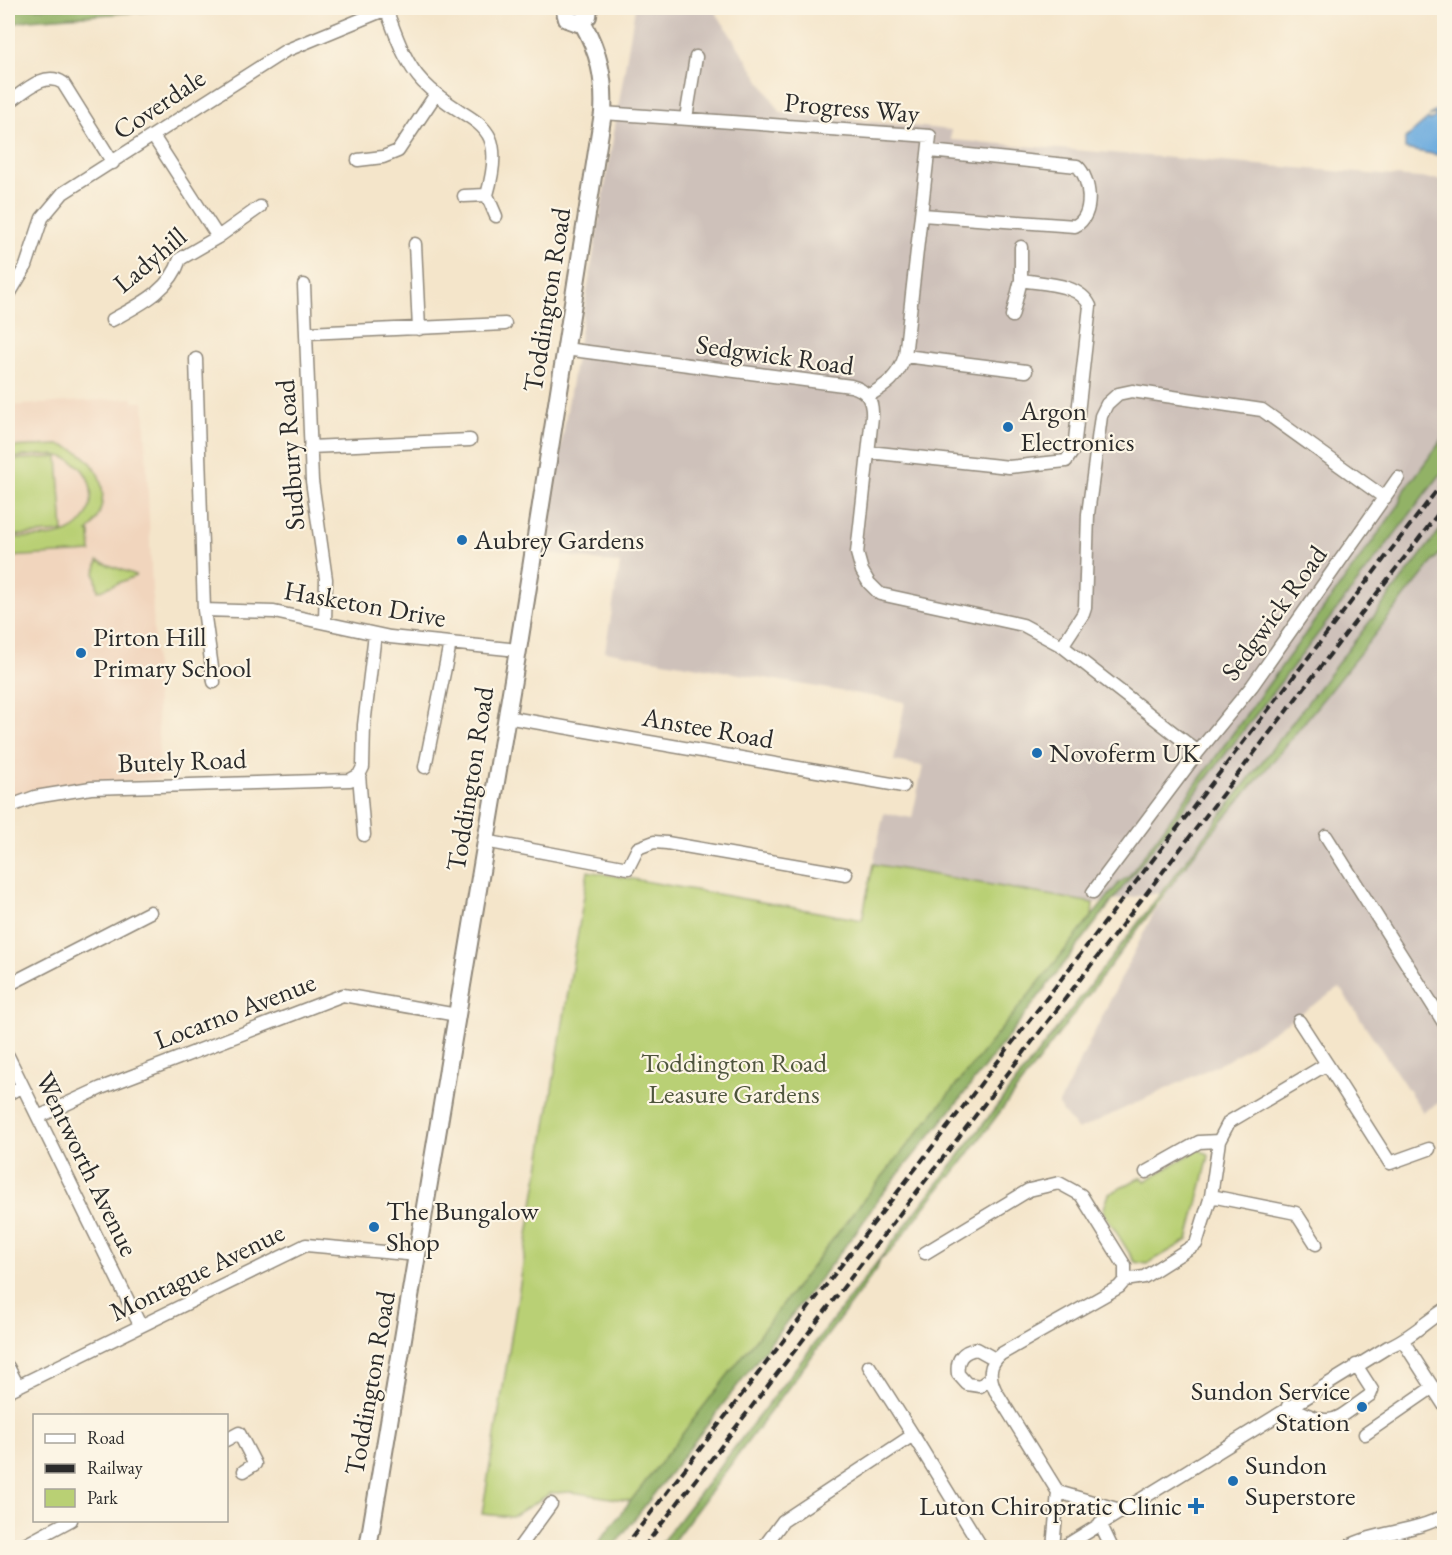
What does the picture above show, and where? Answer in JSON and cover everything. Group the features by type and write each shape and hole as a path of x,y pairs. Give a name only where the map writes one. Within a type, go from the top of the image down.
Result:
{"main road":[{"path":"563,8 565,16 571,22 586,15"},
{"name":"Toddington Road","path":"368,1548 518,650 603,113 604,87 601,67 586,15"}],"street":[{"path":"388,8 412,69 436,94 471,118 493,142 495,159 487,195 496,216"},
{"name":"Coverdale","path":"8,296 26,266 42,218 63,192 113,163 285,51 388,8"},
{"path":"686,118 696,57"},
{"path":"8,103 45,79 58,80 63,83 113,163"},
{"path":"358,160 383,158 398,151 436,94"},
{"name":"Progress Way","path":"603,113 930,136 905,356 900,372 891,382 868,396"},
{"name":"Ladyhill","path":"153,136 218,237"},
{"path":"922,215 1075,226 1084,217 1088,198 1086,178 1077,166 930,151"},
{"path":"464,196 487,195"},
{"name":"Ladyhill","path":"112,320 147,301 163,288 177,270 180,259 218,237 260,207"},
{"path":"415,244 419,328"},
{"path":"1012,316 1021,280 1021,247"},
{"path":"869,452 1009,467 1057,464 1071,456 1076,440 1090,306 1085,295 1068,288 1021,280"},
{"name":"Sudbury Road","path":"304,285 310,447 315,511 326,579 325,622"},
{"path":"307,333 505,324"},
{"name":"Sedgwick Road","path":"565,349 860,388 868,396 872,406 857,553 861,571 868,583 880,594 1023,625 1062,646 1198,752"},
{"path":"905,356 1026,371"},
{"path":"196,359 204,610 214,682"},
{"path":"1062,646 1083,615 1088,514 1097,434 1101,416 1107,404 1118,394 1132,391 1262,410 1385,498"},
{"path":"310,447 470,440"},
{"name":"Sedgwick Road","path":"1093,892 1198,752 1252,686 1398,477"},
{"name":"Hasketon Drive","path":"204,610 274,612 375,634 518,650"},
{"path":"364,835 359,775 363,766 364,725 375,634"},
{"path":"425,767 450,643"},
{"name":"Anstee Road","path":"506,717 903,786"},
{"name":"Butely Road","path":"8,807 35,797 91,788 350,780 359,775"},
{"path":"1326,836 1444,1023"},
{"path":"485,841 628,868 638,848 654,842 846,874"},
{"path":"8,985 150,912"},
{"name":"Locarno Avenue","path":"38,1117 101,1088 343,995 457,1015"},
{"path":"1299,1021 1390,1163 1429,1149"},
{"name":"Wentworth Avenue","path":"8,1056 140,1325"},
{"path":"1053,1548 1058,1492 990,1379 991,1367 995,1359 1119,1287 1125,1280 1144,1277 1196,1244 1211,1196 1219,1142 1229,1122 1327,1064"},
{"path":"8,1094 22,1086"},
{"path":"1146,1172 1199,1142 1219,1142"},
{"path":"925,1253 1029,1190 1059,1183 1081,1195 1097,1218 1125,1266 1125,1280"},
{"path":"1211,1196 1296,1213 1316,1244"},
{"name":"Montague Avenue","path":"13,1389 306,1245 418,1255"},
{"path":"1062,1548 1288,1406 1356,1365 1403,1341 1417,1327 1444,1310"},
{"path":"1403,1341 1444,1404"},
{"path":"990,1379 980,1386 967,1384 958,1374 958,1362 964,1353 977,1349 995,1359"},
{"path":"1288,1406 1322,1422 1336,1419 1370,1395 1372,1390 1356,1365"},
{"path":"869,1366 982,1548"},
{"path":"8,1367 13,1389"},
{"path":"1365,1434 1433,1387"},
{"path":"228,1439 239,1433 255,1464 244,1471"},
{"path":"763,1548 783,1521 913,1435"},
{"path":"1058,1492 1120,1510"},
{"path":"519,1548 551,1504"},
{"path":"1345,1548 1357,1541 1426,1526 1444,1516"},
{"path":"19,1548 69,1522"},
{"path":"1100,1523 1112,1548"}],"shaded area":[{"path":"635,8 713,8 781,113 951,130 951,140 1444,180 1444,1100 1423,1112 1340,988 1228,1060 1078,1130 1058,1106 1151,918 1167,892 1093,903 873,864 884,813 912,818 923,766 894,761 905,702 605,651 620,564 543,552"},
{"name":"Pirton Hill Primary School","path":"133,398 133,402 144,402 160,779 100,782 45,789 8,799 8,406"}],"green space":[{"path":"8,8 193,8 29,20 8,25"},
{"path":"1444,437 1444,470 960,1099 879,1198 859,1228 613,1547 595,1547 857,1208 1119,883 1129,876 1399,505 1402,494"},
{"path":"60,445 86,458 95,468 100,480 103,493 101,506 97,519 88,532 90,533 91,552 8,557 8,538 46,537 61,534 79,525 86,516 90,505 89,482 84,471 75,463 63,457 50,455 8,458 8,447"},
{"path":"58,457 63,532 8,536 8,460"},
{"path":"1444,525 1444,548 1279,754 1199,848 951,1177 949,1176 890,1252 880,1259 877,1269 669,1547 658,1547"},
{"path":"98,561 136,576 98,591 95,573"},
{"name":"Toddington Road Leasure Gardens","path":"873,864 1093,903 1092,918 631,1501 571,1492 551,1493 512,1517 482,1514 588,871 862,920"},
{"path":"1199,1149 1209,1156 1188,1240 1147,1264 1135,1262 1103,1211 1109,1194 1141,1177 1145,1181"}],"water":[{"path":"1444,104 1444,156 1405,149 1405,139 1428,119 1430,121 1436,116 1434,114 1429,116"}],"railway":[{"path":"624,1548 1444,481"},
{"path":"643,1548 1444,506"}],"place":[{"name":"Argon Electronics","path":"1008,427"},
{"name":"Aubrey Gardens","path":"462,540"},
{"name":"Pirton Hill Primary School","path":"81,653"},
{"name":"Novoferm UK","path":"1037,753"},
{"name":"The Bungalow Shop","path":"374,1227"},
{"name":"Sundon Service Station","path":"1362,1407"},
{"name":"Sundon Superstore","path":"1233,1481"},
{"name":"Luton Chiropratic Clinic","path":"1196,1506"}]}
